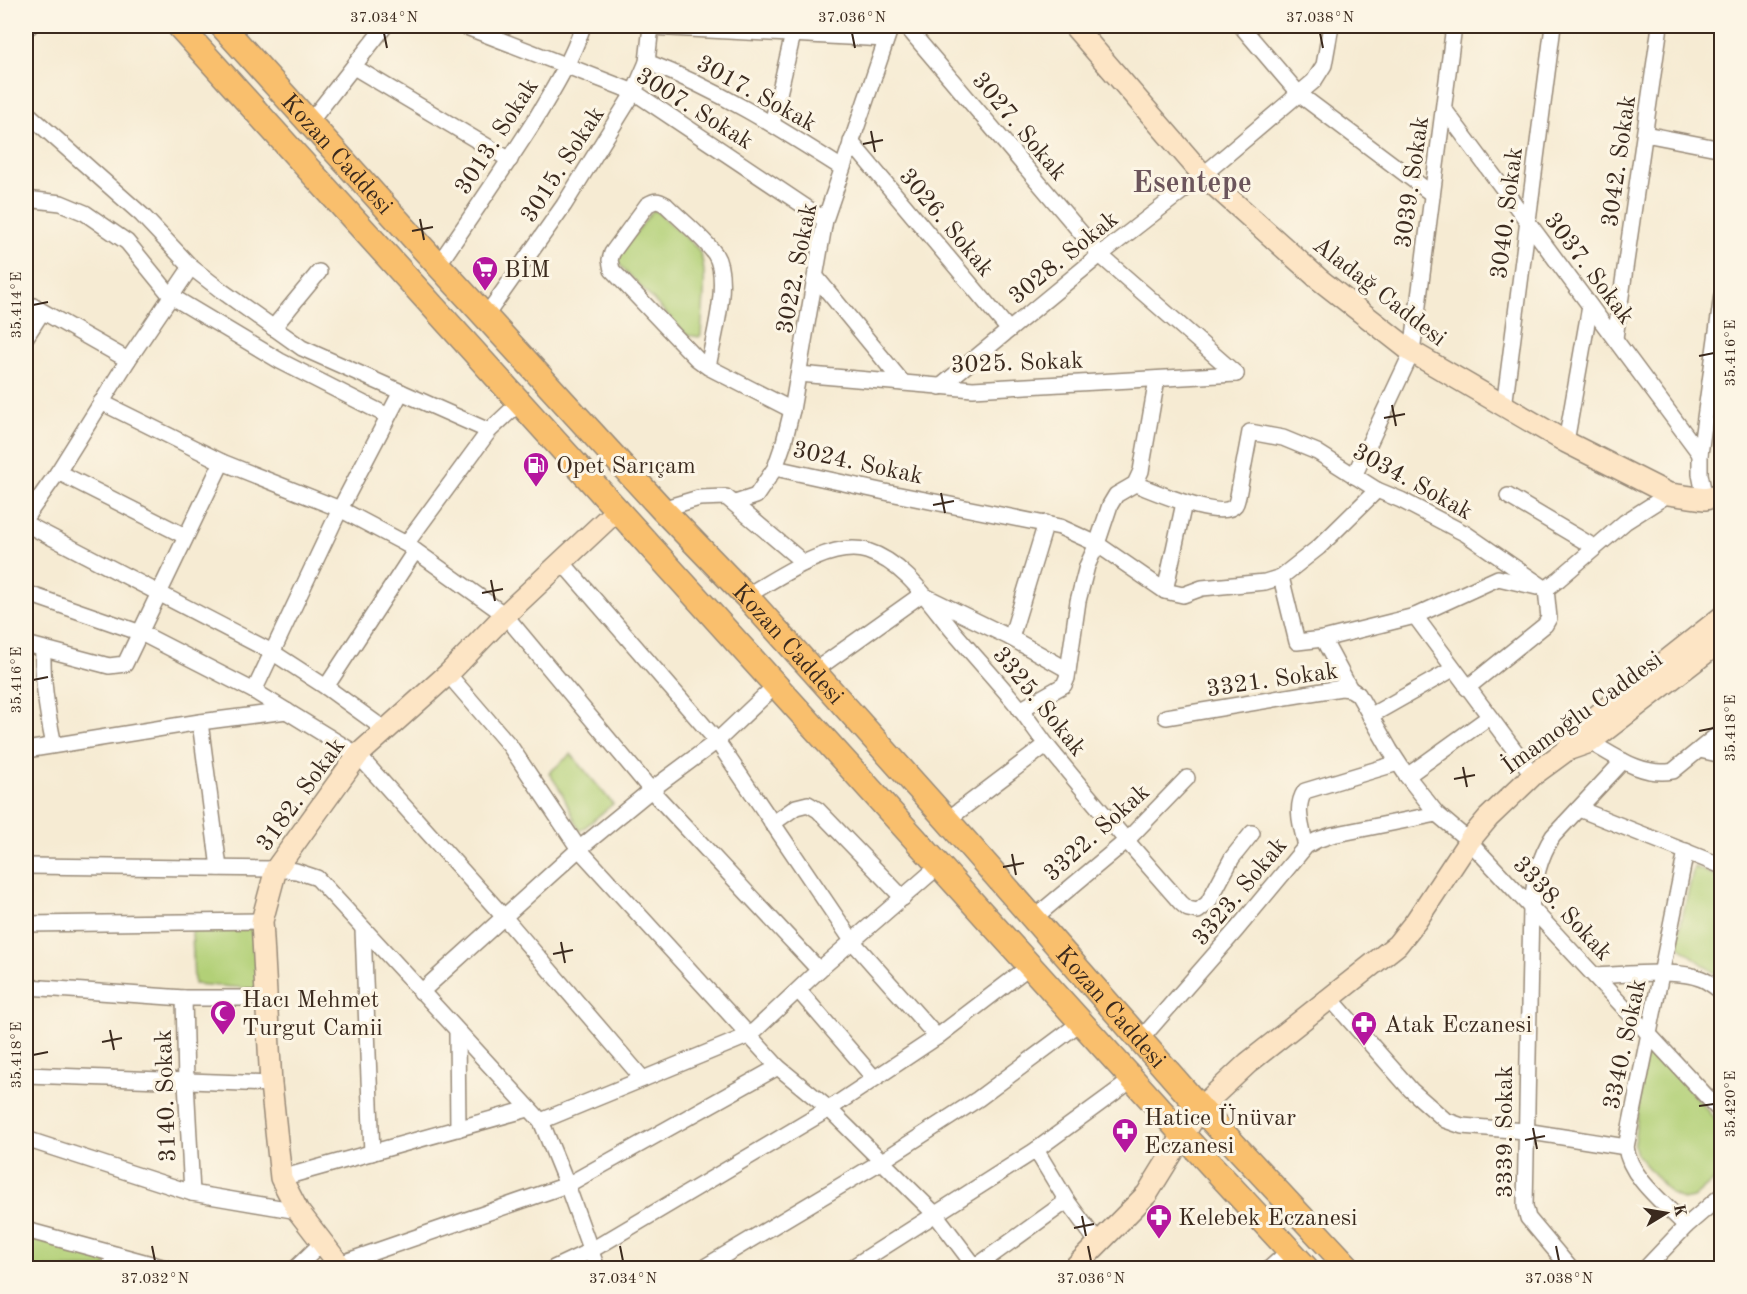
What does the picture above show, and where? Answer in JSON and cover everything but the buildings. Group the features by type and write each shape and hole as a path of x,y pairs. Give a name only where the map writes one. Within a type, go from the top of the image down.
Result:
{"highway":[{"name":"Kozan Caddesi","path":"179,26 1306,1269"},
{"name":"Kozan Caddesi","path":"230,28 310,122 438,265 662,509 747,596 1200,1108 1349,1269"}],"main road":[{"name":"Aladağ Caddesi","path":"1077,26 1203,175 1320,279 1412,352 1504,407 1669,494 1713,497"},
{"name":"3182. Sokak","path":"340,1266 298,1211 280,1178 271,1084 262,921 276,869 358,755 384,729 448,674 505,615 618,508"},
{"path":"1567,750 1578,731 1722,617"},
{"name":"İmamoğlu Caddesi","path":"1074,1269 1147,1194 1200,1108 1248,1063 1397,945 1416,921 1469,841 1503,801 1567,750 1590,742 1722,640"}],"street":[{"path":"26,29 30,26"},
{"path":"310,122 385,26"},
{"name":"3007. Sokak","path":"464,26 567,64 634,92 825,220"},
{"name":"3013. Sokak","path":"438,265 510,160 567,64 583,26"},
{"path":"651,26 793,34 888,32"},
{"name":"3015. Sokak","path":"485,317 564,205 634,92 647,62 651,26"},
{"name":"3027. Sokak","path":"906,26 1100,255 1236,374"},
{"path":"1241,26 1299,94 1432,194"},
{"name":"3028. Sokak","path":"940,387 1100,255 1203,175 1314,81 1324,65 1331,26"},
{"name":"3039. Sokak","path":"1354,476 1412,352 1454,26"},
{"name":"3040. Sokak","path":"1504,407 1553,26"},
{"name":"3042. Sokak","path":"1615,338 1660,26"},
{"name":"3022. Sokak","path":"735,503 756,496 775,468 792,410 825,220 888,32"},
{"path":"772,124 793,34"},
{"name":"3017. Sokak","path":"647,62 709,88 842,168"},
{"path":"354,67 510,160"},
{"name":"3037. Sokak","path":"1444,109 1700,454"},
{"path":"26,112 142,215 191,267 302,348 489,431"},
{"path":"1645,134 1722,149"},
{"name":"3026. Sokak","path":"851,142 1009,330"},
{"path":"26,199 61,203 85,213 127,242 171,296 280,361 388,416"},
{"path":"708,368 720,302 719,261 711,249 666,205 659,201 653,202 647,205 612,253 610,265 612,270 708,368 792,410"},
{"path":"26,517 58,472 128,360 191,267"},
{"path":"273,328 319,272"},
{"path":"816,277 903,383"},
{"path":"1713,497 1700,474 1700,454 1722,295"},
{"path":"26,302 128,360"},
{"path":"1566,441 1590,306"},
{"path":"26,337 42,312"},
{"name":"3025. Sokak","path":"799,374 940,387 1000,388 1236,374"},
{"path":"1020,710 1064,685 1082,582 1110,505 1116,495 1135,484 1144,460 1157,379"},
{"path":"254,691 340,509 401,392"},
{"path":"101,402 222,462 340,509 410,547 505,615 651,790 819,970"},
{"path":"326,687 410,547 489,431 520,402"},
{"name":"3034. Sokak","path":"1184,503 1222,509 1235,505 1250,432 1283,438 1317,452 1377,490 1466,534 1546,589"},
{"path":"26,644 110,666 125,664 222,462"},
{"name":"3024. Sokak","path":"775,468 1046,523 1097,544 1165,591"},
{"path":"58,472 185,536"},
{"path":"1135,484 1184,503 1165,591 1183,595 1202,588 1265,582 1281,577 1319,547 1377,490"},
{"path":"1546,589 1624,522 1669,494"},
{"path":"1508,496 1594,547"},
{"path":"662,509 699,498 726,497 804,563"},
{"path":"1011,638 1046,523"},
{"path":"26,524 272,652 384,729"},
{"name":"3325. Sokak","path":"747,596 804,563 833,552 849,549 866,551 895,566 922,594 1020,710 1046,745 1126,841 1188,909 1198,911 1208,903 1232,858 1252,833"},
{"path":"561,561 717,741 853,942 937,1037"},
{"path":"1281,577 1297,642 1323,639 1415,616 1498,578 1546,589"},
{"path":"1467,688 1545,625 1549,618 1546,589"},
{"path":"26,594 141,633 254,691 358,755 504,917 643,1079"},
{"path":"814,671 922,594 1011,638 1068,670"},
{"path":"1415,616 1533,775"},
{"path":"1323,639 1350,689"},
{"path":"43,649 42,672 45,700 54,745"},
{"path":"1370,716 1453,669"},
{"path":"448,674 510,746 579,849 778,1067 829,1109 936,1215 975,1268 1067,1201"},
{"path":"422,992 579,849 651,790 717,741 776,685"},
{"name":"3321. Sokak","path":"1166,717 1341,688 1350,689 1358,694 1407,776"},
{"path":"26,750 200,722 287,711"},
{"path":"1407,776 1489,717"},
{"path":"200,722 219,868"},
{"path":"1590,742 1623,761 1645,770 1664,772 1673,771 1722,731"},
{"path":"947,820 1046,745"},
{"path":"1700,750 1722,755"},
{"name":"3339. Sokak","path":"1570,1269 1528,1218 1525,1206 1531,907 1537,869 1553,836 1623,761"},
{"path":"1306,846 1299,808 1300,798 1305,791 1398,763"},
{"name":"3338. Sokak","path":"1407,776 1437,814 1469,841 1722,1113"},
{"name":"3322. Sokak","path":"1034,918 1126,841 1187,778"},
{"path":"772,824 796,807 808,804 818,810 903,898"},
{"path":"1579,809 1722,866"},
{"name":"3323. Sokak","path":"1140,1040 1238,929 1306,846 1332,835 1437,814"},
{"name":"3340. Sokak","path":"1686,851 1626,1147 1627,1159 1634,1171 1686,1226"},
{"path":"26,866 276,869 296,871 317,878 541,1121 597,1269"},
{"path":"541,1121 750,1035 819,970 940,866"},
{"path":"26,924 262,921"},
{"path":"363,930 372,1153"},
{"path":"554,1269 590,1251 829,1109 937,1037 1031,965"},
{"path":"1595,976 1674,974 1700,978 1722,992"},
{"path":"28,987 184,998 267,998"},
{"path":"799,991 874,1078"},
{"name":"3140. Sokak","path":"184,998 192,1193"},
{"path":"1331,999 1411,1090 1445,1120 1461,1126 1525,1131 1626,1147"},
{"path":"703,1269 882,1161 978,1099 1082,1022"},
{"path":"457,1032 458,1130"},
{"path":"340,1266 567,1185 778,1067"},
{"path":"26,1075 271,1084"},
{"path":"851,1269 1036,1150 1133,1079"},
{"path":"280,1178 528,1109"},
{"path":"26,1139 192,1193 298,1211"},
{"path":"1036,1150 1067,1201 1098,1243"},
{"path":"1646,1269 1686,1226 1722,1195"},
{"path":"26,1230 166,1269"},
{"path":"296,1269 322,1243"},
{"path":"1270,1269 1290,1250"},
{"path":"108,1269 117,1255"}],"green space":[{"path":"654,209 697,248 701,256 704,290 699,337 687,335 615,260"},
{"path":"571,754 613,804 580,831 561,791 549,773"},
{"path":"1694,867 1721,878 1721,978 1676,944"},
{"path":"197,926 255,929 258,989 194,984 192,931"},
{"path":"1647,1042 1721,1126 1721,1174 1693,1198 1683,1200 1670,1193 1637,1155 1634,1144"},
{"path":"26,1236 110,1260 104,1268 26,1268"}],"place":[{"name":"BİM","path":"485,292"},
{"name":"Opet Sarıçam","path":"536,488"},
{"name":"Hacı Mehmet Turgut Camii","path":"223,1036"},
{"name":"Atak Eczanesi","path":"1364,1047"},
{"name":"Hatice Ünüvar Eczanesi","path":"1125,1154"},
{"name":"Kelebek Eczanesi","path":"1159,1240"}],"district":[{"name":"Esentepe","path":"1192,182"}]}
